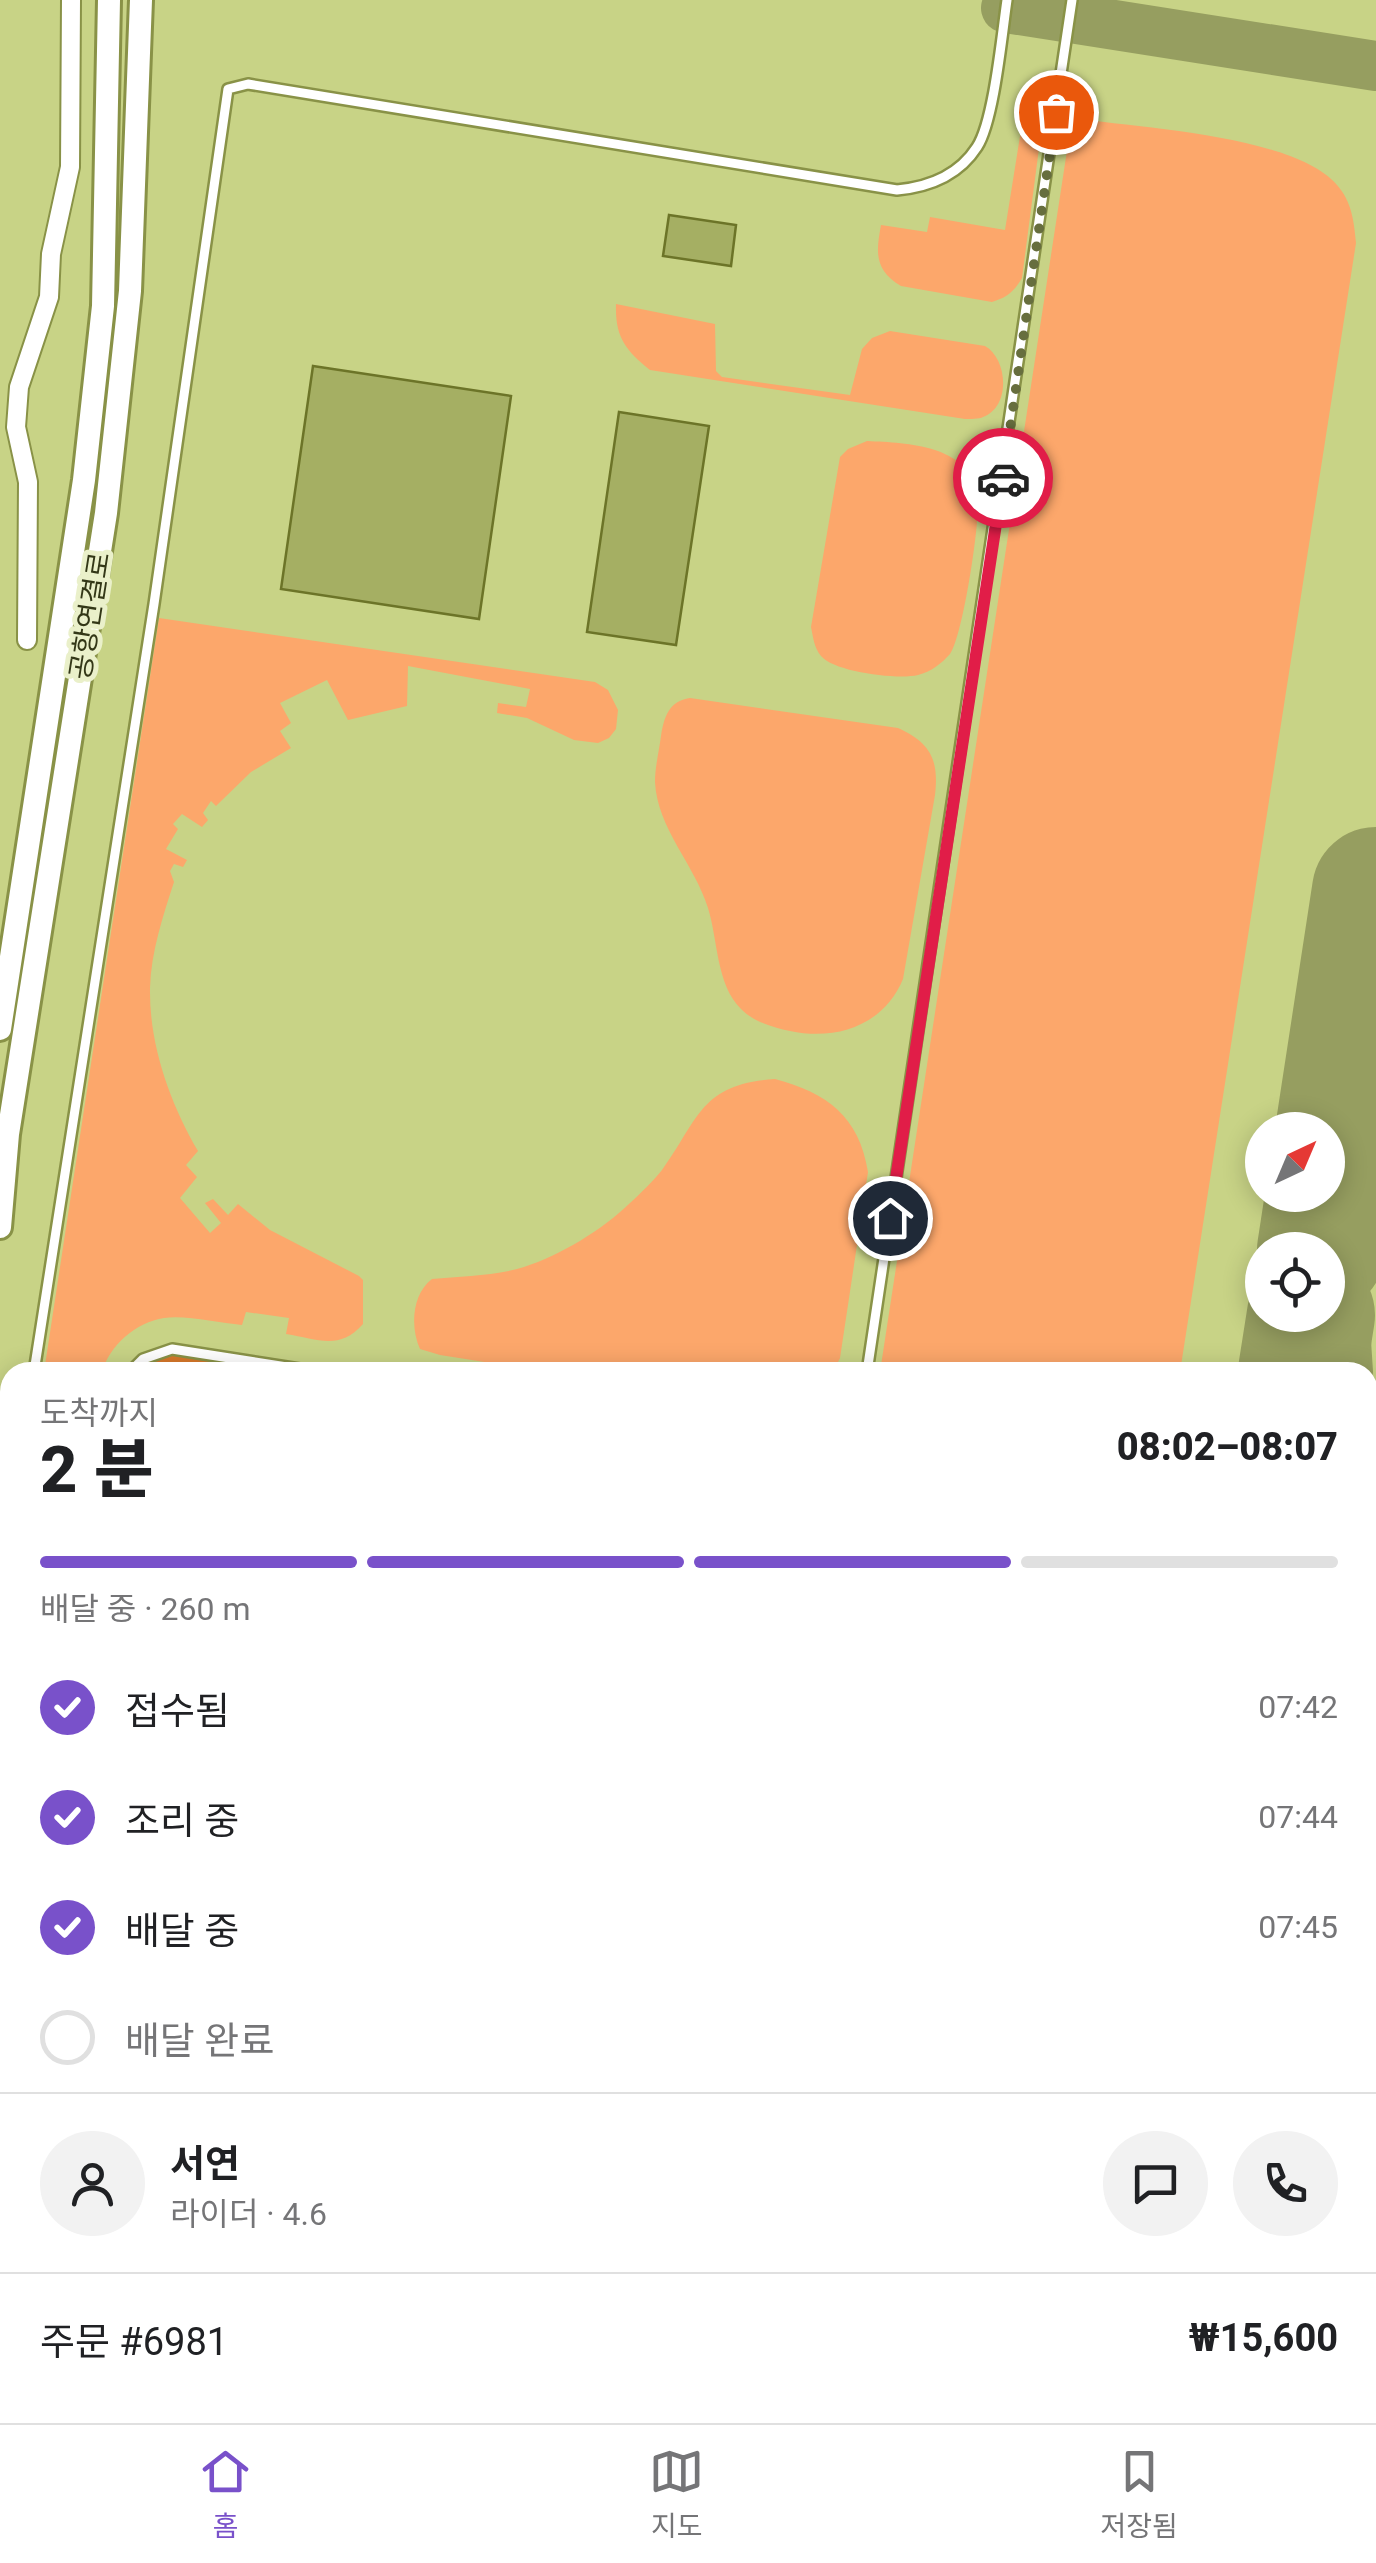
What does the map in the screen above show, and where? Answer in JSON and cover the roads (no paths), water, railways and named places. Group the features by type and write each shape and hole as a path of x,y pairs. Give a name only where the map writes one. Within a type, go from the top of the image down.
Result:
{"street":[{"path":"27,640 28,482 16,426 19,386 49,298 51,254 70,167 71,0"},
{"name":"공항연결로","path":"0,1029 84,480 103,306 109,0"},
{"name":"공항연결로","path":"0,1227 8,1134 106,513 130,291 141,0"}],"lane":[{"path":"36,1362 154,604 228,89 248,84 898,190 920,188 939,181 978,146 992,94 1007,0"},
{"path":"868,1362 1072,0"},
{"path":"140,1362 172,1348 258,1362"}]}
